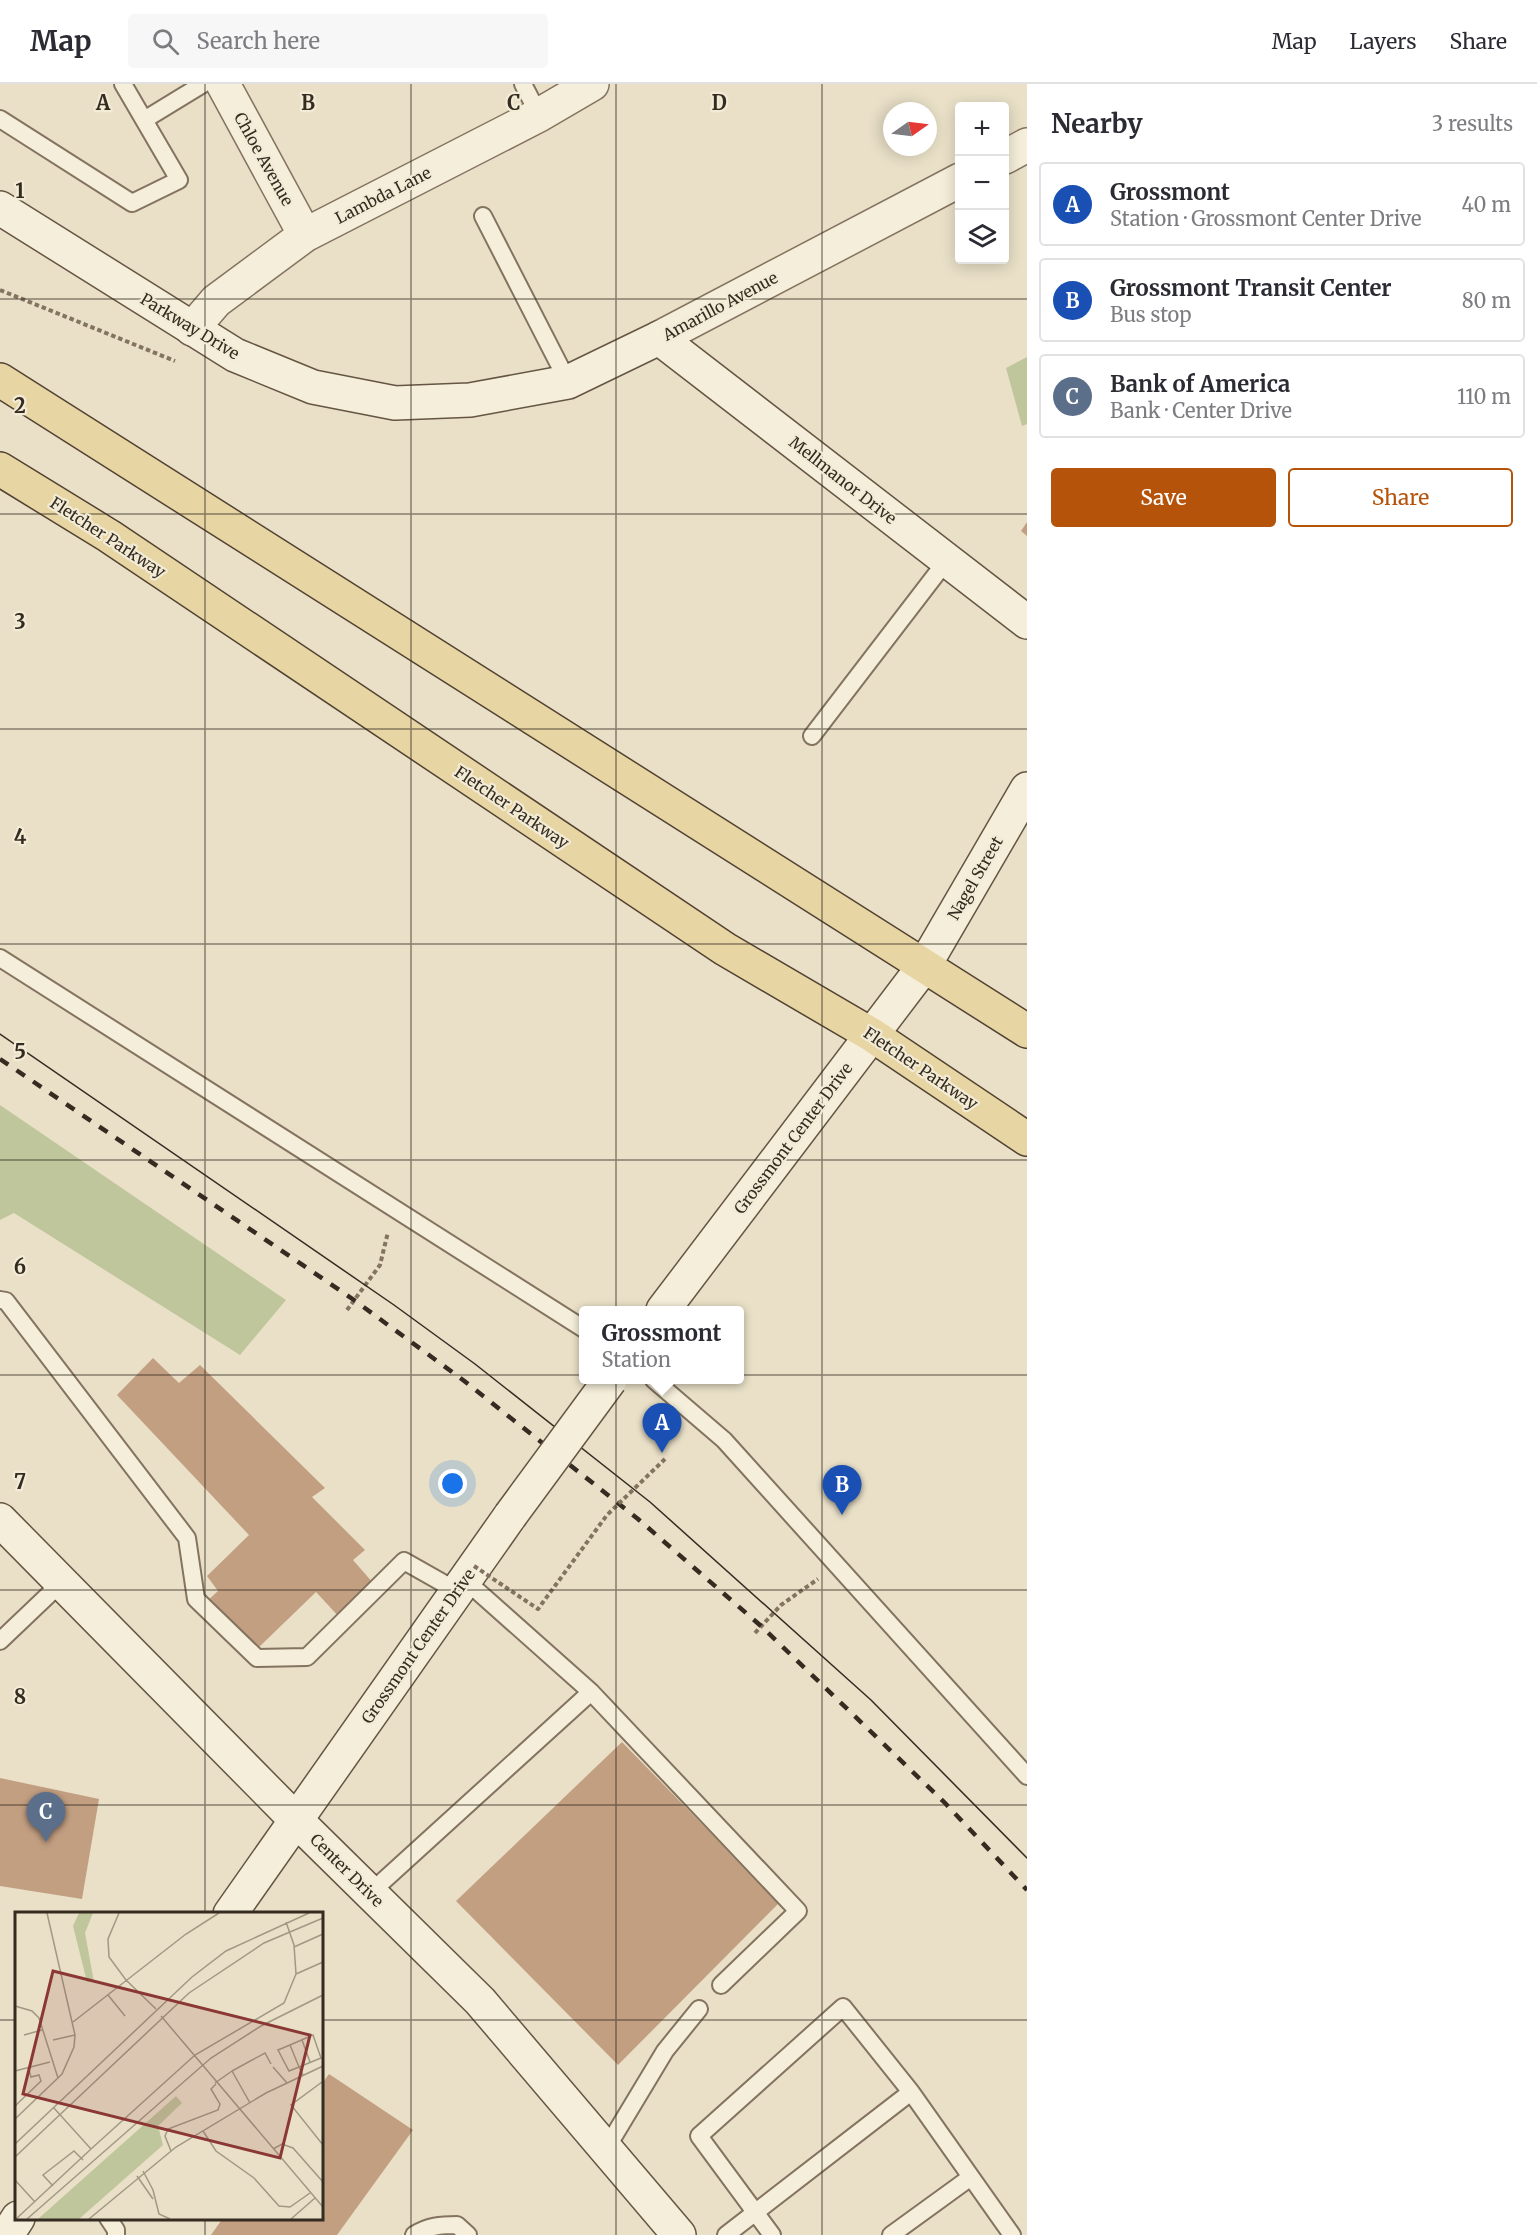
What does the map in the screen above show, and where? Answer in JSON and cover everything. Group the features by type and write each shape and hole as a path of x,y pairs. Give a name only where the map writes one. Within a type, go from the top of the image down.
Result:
{"main road":[{"path":"0,380 1027,1031"},
{"name":"Fletcher Parkway","path":"0,469 109,537 725,949 872,1035 1027,1139"}],"street":[{"name":"Chloe Avenue","path":"223,84 305,235"},
{"name":"Lambda Lane","path":"192,329 216,301 305,235 539,115 592,84"},
{"path":"1007,156 1027,145"},
{"name":"Amarillo Avenue","path":"470,400 568,382 660,338 955,183"},
{"name":"Parkway Drive","path":"0,208 235,355 313,387 395,404 470,400"},
{"name":"Mellmanor Drive","path":"660,338 1027,622"},
{"name":"Nagel Street","path":"924,966 1027,789"},
{"name":"Grossmont Center Drive","path":"667,1306 924,966"},
{"name":"Grossmont Center Drive","path":"231,1912 465,1579 607,1384"},
{"name":"Center Drive","path":"0,1520 295,1819 480,2001 679,2235"},
{"path":"6,2235 17,2220"}],"lane":[{"path":"0,119 132,203 179,180 123,84"},
{"path":"144,120 203,84"},
{"path":"523,84 539,115"},
{"path":"483,216 568,382"},
{"path":"812,736 947,560"},
{"path":"0,958 579,1326"},
{"path":"0,1300 6,1301 187,1538 196,1599 257,1658 307,1657 404,1561 465,1579 591,1692 798,1911 721,1985"},
{"path":"659,1384 724,1440 1027,1776"},
{"path":"0,1641 62,1582"},
{"path":"370,1893 591,1692"},
{"path":"771,2235 699,2136 843,2007 911,2092 1012,2235"},
{"path":"606,2148 665,2051 699,2009"},
{"path":"726,2235 911,2092"},
{"path":"891,2235 972,2177"},
{"path":"109,2220 116,2230 116,2235"},
{"path":"414,2235 440,2225 458,2225 468,2235"}],"path":[{"path":"0,290 179,362"},
{"path":"347,1310 380,1265 394,1209"},
{"path":"465,1579 537,1609 607,1515 665,1459"},
{"path":"755,1633 781,1605 837,1566"}],"green space":[{"path":"1027,357 1027,424 1022,426 1006,368"},
{"path":"0,1105 286,1300 240,1355 14,1213 0,1220"}],"building":[{"path":"1027,522 1027,536 1021,531"},
{"path":"153,1358 179,1383 200,1365 325,1488 312,1497 365,1550 353,1560 374,1584 341,1619 316,1592 255,1651 205,1603 218,1591 207,1576 249,1535 117,1395"},
{"path":"622,1742 779,1903 618,2065 456,1901"},
{"path":"0,1778 99,1799 82,1899 0,1886"},
{"path":"329,2074 413,2130 337,2235 211,2235 222,2220 322,2220 322,2084"}],"tram line":[{"path":"0,1034 394,1305 475,1364 650,1502 871,1700 1027,1858"}],"railway":[{"path":"0,1059 354,1300 463,1380 638,1519 761,1626 944,1802 1027,1890"}],"place":[{"name":"Grossmont","path":"662,1453"},
{"name":"Grossmont Transit Center","path":"842,1515"},
{"name":"Bank of America","path":"46,1842"}]}
